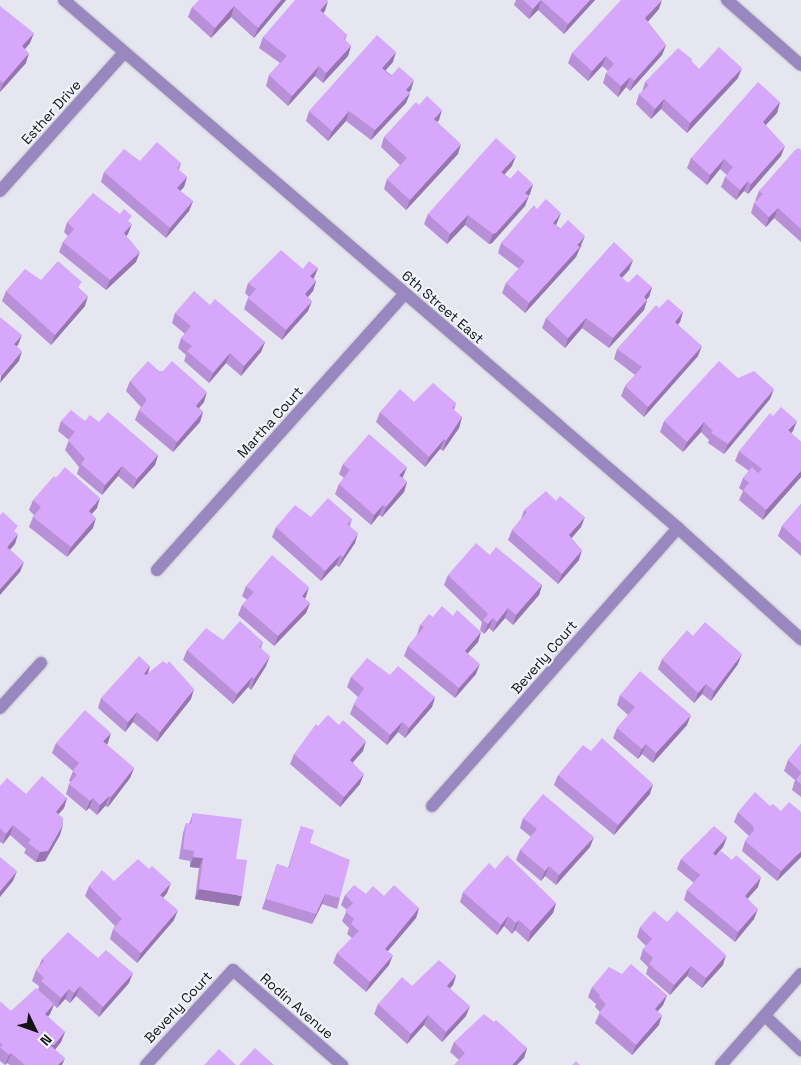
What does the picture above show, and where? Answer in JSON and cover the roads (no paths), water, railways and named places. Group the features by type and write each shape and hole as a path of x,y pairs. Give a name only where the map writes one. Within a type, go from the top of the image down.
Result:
{"street":[{"name":"6th Street East","path":"64,0 678,528 801,639"},
{"path":"727,0 801,65"},
{"name":"Esther Drive","path":"0,191 124,53"},
{"name":"Martha Court","path":"156,570 405,294"},
{"name":"Beverly Court","path":"432,806 678,528"},
{"path":"0,708 40,663"},
{"name":"Beverly Court","path":"146,1065 233,970"},
{"name":"Rodin Avenue","path":"233,970 342,1065"},
{"path":"721,1065 801,974"},
{"path":"764,1016 801,1050"}]}
